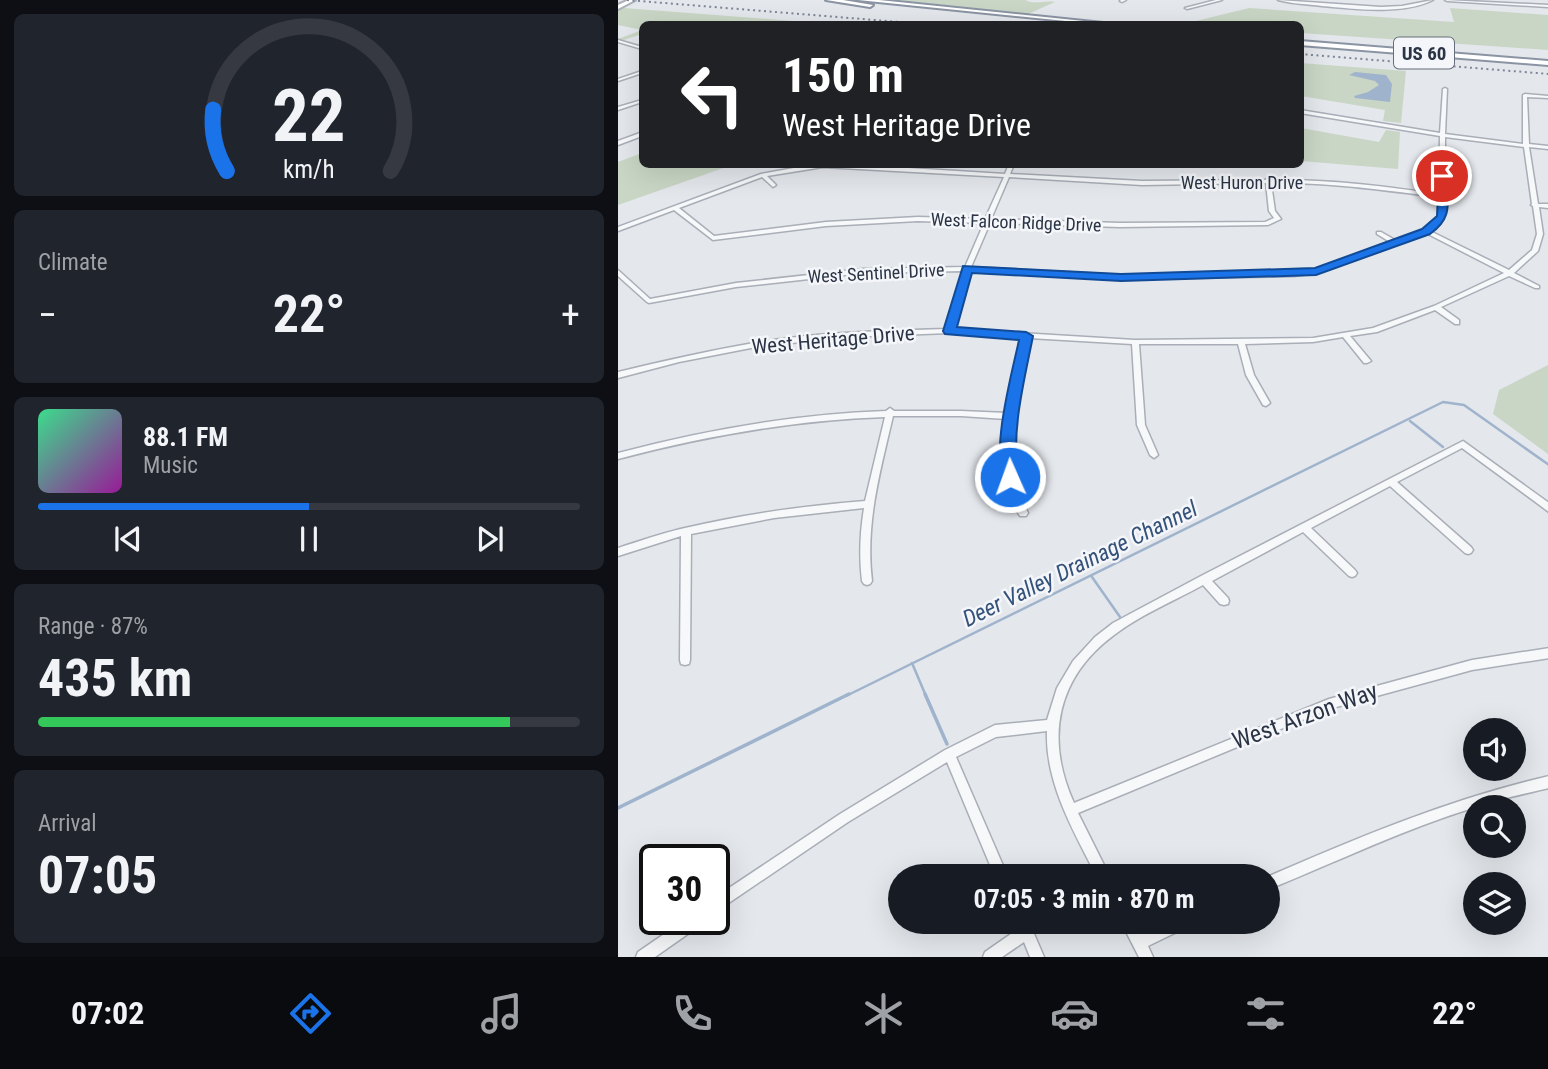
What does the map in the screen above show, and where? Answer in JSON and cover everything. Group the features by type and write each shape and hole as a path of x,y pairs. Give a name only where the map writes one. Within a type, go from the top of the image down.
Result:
{"highway":[{"path":"829,0 1033,21"},
{"path":"861,0 1079,21"},
{"name":"US 60","path":"1304,41 1548,60"}],"main road":[{"path":"619,3 633,0"}],"street":[{"path":"1187,8 1220,0"},
{"path":"1280,0 1383,8 1410,7 1431,0"},
{"path":"1447,0 1548,6"},
{"path":"1410,7 1418,10"},
{"path":"618,41 639,47"},
{"path":"618,80 639,73"},
{"path":"1445,89 1442,216 1438,223 1426,231 1537,287"},
{"name":"West Heritage Drive","path":"618,375 679,360 780,342 846,335 949,331 1135,342 1241,341 1313,340 1374,330 1436,307 1510,273 1536,251 1544,234 1534,205 1526,146 1525,95 1548,97"},
{"path":"618,109 639,102"},
{"path":"1304,112 1548,148"},
{"path":"618,143 639,135"},
{"name":"West Huron Drive","path":"618,229 763,175 805,168"},
{"name":"West Huron Drive","path":"861,168 1142,183 1268,180 1368,186 1442,196"},
{"path":"949,331 967,269 1010,168"},
{"path":"867,178 874,169"},
{"path":"763,175 773,185"},
{"name":"West Falcon Ridge Drive","path":"675,208 713,238 879,221 990,219 1120,225 1266,224 1278,219 1272,211 1268,180"},
{"path":"1534,205 1548,206"},
{"name":"West Sentinel Drive","path":"618,272 649,301 736,285 852,272 967,269 1121,277 1294,274 1316,272 1426,231"},
{"path":"1379,233 1394,242"},
{"path":"1436,307 1457,322"},
{"path":"1345,335 1367,361"},
{"path":"1023,513 1013,495 1008,459 1011,416 1026,336"},
{"path":"1241,341 1250,375 1266,404"},
{"path":"1135,342 1141,425 1154,455"},
{"path":"618,456 722,430 775,422 890,411 949,411 1011,416"},
{"path":"867,581 864,563 870,504 890,411"},
{"path":"1098,864 1071,810 1055,769 1050,725 1054,703 1065,680 1093,644 1124,622 1463,444 1548,509"},
{"path":"1391,482 1468,550"},
{"path":"618,552 686,531 767,514 870,504"},
{"path":"1304,527 1352,573"},
{"path":"685,660 686,531"},
{"path":"1204,579 1224,601"},
{"name":"West Arzon Way","path":"1071,810 1329,704 1473,665 1548,653"},
{"path":"730,895 844,818 949,754 995,731 1050,725"},
{"path":"949,754 996,864"},
{"path":"1280,878 1392,829 1512,789 1548,782"},
{"path":"990,957 1016,934"},
{"path":"1027,934 1037,957"},
{"path":"1134,934 1146,957"},
{"path":"1138,943 1157,934"},
{"path":"642,957 674,935"}],"green space":[{"path":"897,0 1025,0 1055,2 1028,14"},
{"path":"624,8 793,21 639,21 639,29 618,25 618,10"},
{"path":"1249,8 1454,22 1450,8 1548,15 1548,50 1304,33 1304,21 1196,21"},
{"path":"639,31 639,35 618,42 618,39"},
{"path":"1304,63 1406,71 1401,123 1383,121 1385,110 1304,96"},
{"path":"1304,129 1379,142 1386,130 1400,132 1398,169 1304,161"},
{"path":"639,154 639,168 723,168 618,205 618,162"},
{"path":"1548,365 1548,454 1493,414 1499,390"}],"water":[{"path":"1355,72 1386,75 1392,84 1390,102 1355,98 1354,96 1379,85 1375,81 1349,75"}],"waterway":[{"name":"Deer Valley Drainage Channel","path":"912,663 1443,402 1464,405 1549,465"},
{"path":"1410,421 1443,447"},
{"path":"1092,577 1120,617"},
{"name":"Deer Valley Drainage Channel","path":"846,696 912,663"},
{"path":"912,663 926,696"},
{"name":"Deer Valley Drainage Channel","path":"618,808 849,694"},
{"path":"925,694 947,744"}],"railway":[{"path":"627,0 887,21"},
{"path":"1304,54 1549,74"}],"route":[{"path":"1010,477 1008,459 1011,416 1026,336 949,331 967,269 1121,277 1316,272 1426,231 1438,223 1442,216 1442,176"}]}
